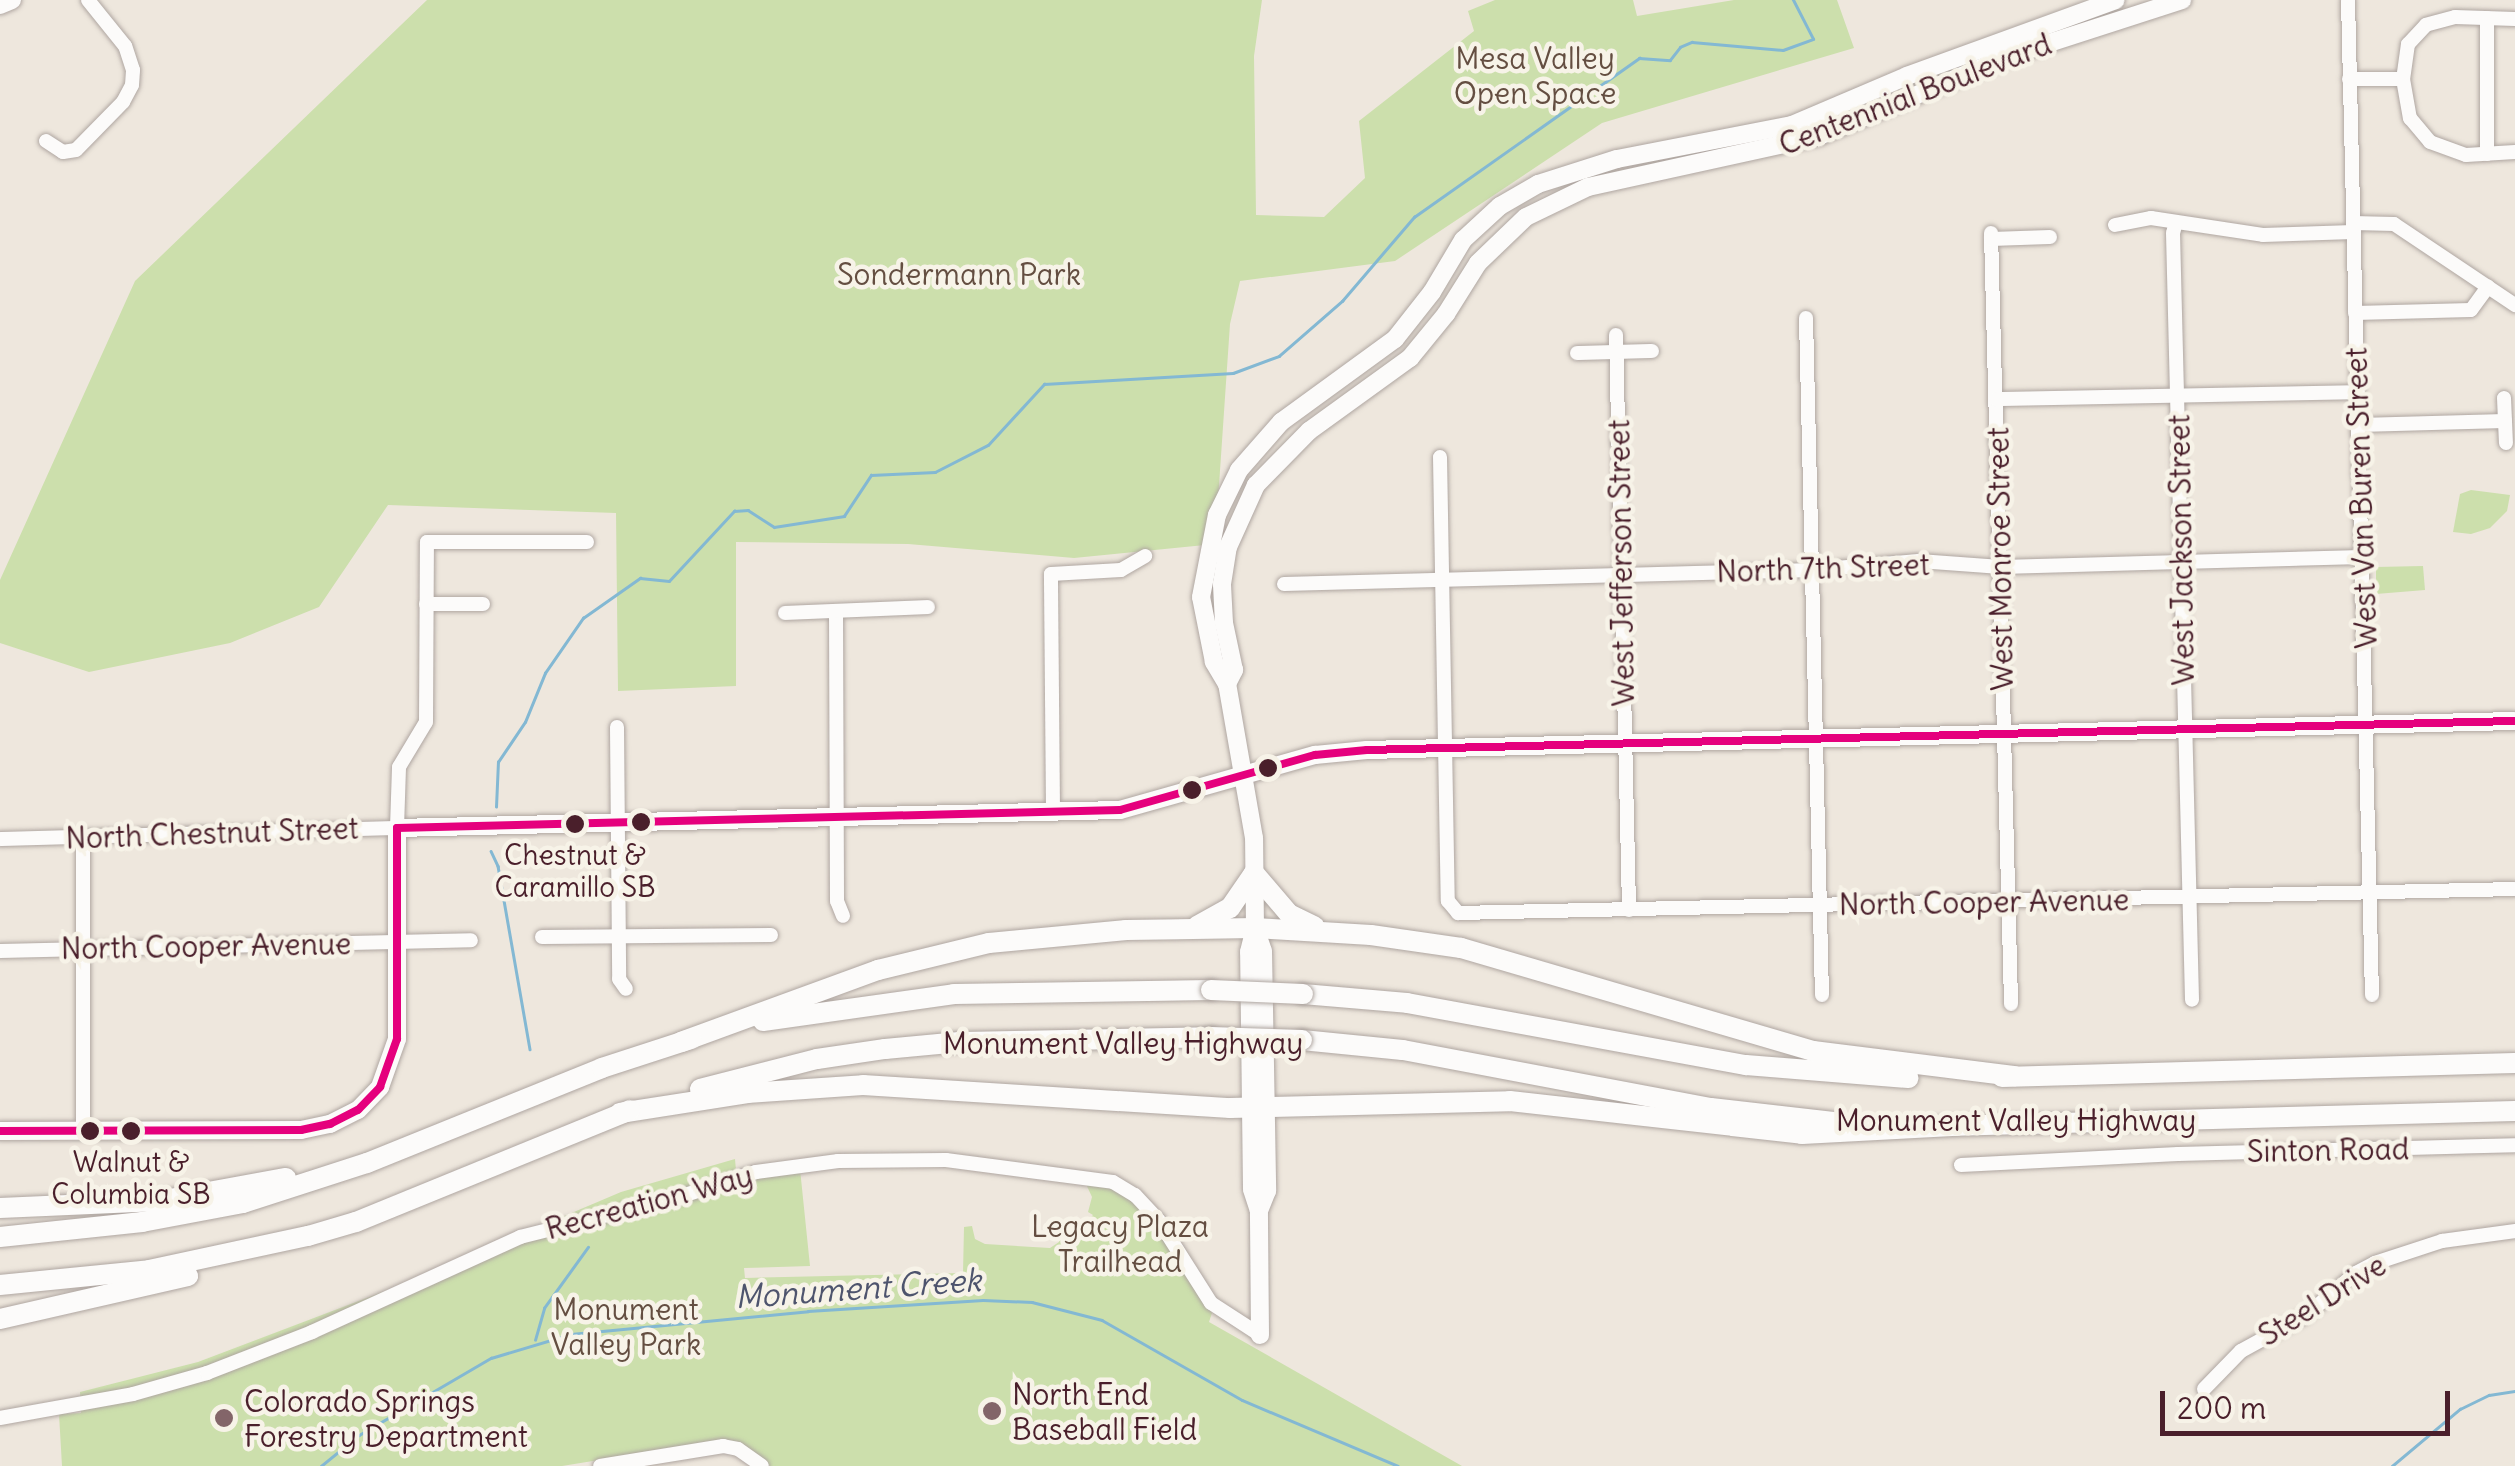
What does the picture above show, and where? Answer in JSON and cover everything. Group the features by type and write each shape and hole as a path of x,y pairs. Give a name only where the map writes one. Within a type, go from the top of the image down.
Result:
{"highway":[{"path":"1191,928 1230,908 1254,873 1290,914 1337,932"},
{"path":"682,1042 841,982 958,949 1045,935 1255,928 1410,939 1492,956 1812,1051 2014,1076"},
{"name":"Monument Valley Highway","path":"0,1237 199,1213 366,1163 520,1100 682,1042 807,1012 935,996 1212,990 1303,994 1407,1003 1776,1069 1898,1078 2515,1063"},
{"name":"Monument Valley Highway","path":"0,1285 148,1270 308,1236 391,1208 620,1113 764,1072 886,1049 979,1042 1211,1037 1302,1040 1403,1050 1761,1116 1957,1126 2515,1111"},
{"path":"620,1113 747,1092 863,1085 1258,1108 1486,1100 1774,1133 1848,1135 1957,1126"},
{"path":"0,1208 159,1201 366,1163"},
{"path":"0,1320 233,1266 308,1236"}],"main road":[{"path":"0,5 12,0"},
{"name":"Centennial Boulevard","path":"1260,1335 1259,1211 1267,1191 1258,1108 1263,951 1255,928 1244,776 1227,684 1214,662 1201,597 1206,558 1227,490 1282,422 1394,339 1424,304 1462,240 1500,206 1571,171 1824,114 1923,70 2116,0"},
{"name":"Centennial Boulevard","path":"1227,684 1234,670 1222,584 1238,516 1256,484 1310,431 1410,358 1446,314 1478,262 1526,218 1588,187 1820,136 2009,56 2182,0"},
{"name":"North Chestnut Street","path":"397,828 1136,808 1329,753 1444,747 2515,721"},
{"path":"0,1131 301,1130 330,1124 358,1110 380,1087 394,1056 399,941 397,828"}],"street":[{"path":"46,140 60,151 76,150 123,102 132,85 132,63 126,46 88,0"},
{"name":"West Van Buren Street","path":"2348,0 2372,995"},
{"path":"2515,19 2443,18 2418,30 2404,53 2403,79 2410,118 2430,142 2456,154 2515,152"},
{"path":"2487,18 2487,154"},
{"path":"2350,79 2403,79"},
{"path":"2115,225 2151,218 2263,234 2394,224 2515,305"},
{"name":"West Jackson Street","path":"2176,222 2173,233 2192,1000"},
{"name":"West Monroe Street","path":"2011,1004 1991,236 2050,237"},
{"path":"2355,313 2471,310 2488,287"},
{"path":"1806,318 1822,996"},
{"name":"West Jefferson Street","path":"1616,335 1629,910"},
{"path":"1577,353 1652,351"},
{"path":"1996,398 2358,392"},
{"path":"2504,398 2506,443"},
{"path":"2359,425 2505,421"},
{"path":"1440,457 1444,747"},
{"path":"397,828 399,767 426,722 427,542 587,542"},
{"path":"1053,811 1052,574 1120,570 1145,556"},
{"name":"North 7th Street","path":"1284,584 1812,570 1918,560 2001,567 2362,556"},
{"path":"426,604 483,604"},
{"path":"785,614 928,608"},
{"path":"836,611 837,901 843,916"},
{"path":"617,727 619,979 626,990"},
{"name":"North Cooper Avenue","path":"1444,747 1448,901 1454,911 1464,914 2515,889"},
{"name":"North Chestnut Street","path":"0,839 397,828"},
{"path":"83,838 83,1130"},
{"path":"542,937 621,933 771,935"},
{"name":"North Cooper Avenue","path":"0,951 471,940"},
{"name":"Sinton Road","path":"1961,1165 2515,1145"},
{"name":"Recreation Way","path":"0,1418 132,1394 208,1374 312,1332 520,1237 679,1197 756,1172 838,1161 908,1158 982,1163 1113,1182 1135,1195 1159,1221 1211,1303 1260,1335"},
{"name":"Steel Drive","path":"2204,1388 2241,1351 2305,1316 2356,1272 2442,1241 2515,1232"},
{"path":"600,1466 723,1446 738,1448 762,1466"}],"green space":[{"name":"Sondermann Park","path":"427,0 1262,0 1254,56 1256,215 1324,217 1365,178 1359,121 1474,31 1468,11 1495,0 1633,0 1637,16 1734,0 1837,0 1854,48 1602,123 1395,261 1240,281 1230,324 1215,544 1074,558 908,544 736,542 736,686 618,691 616,513 388,505 319,607 230,643 89,672 0,643 0,580 135,281"},
{"path":"2471,490 2510,495 2507,511 2490,528 2471,534 2453,532 2460,494"},
{"path":"2423,566 2425,590 2376,594 2376,567"},
{"name":"Monument Valley Park","path":"735,1159 737,1182 800,1169 810,1266 744,1268 745,1278 963,1273 964,1227 972,1226 975,1239 985,1244 1050,1248 1059,1242 1061,1232 1080,1230 1093,1215 1088,1212 1092,1197 1085,1182 1114,1189 1139,1207 1160,1232 1212,1313 1209,1322 1462,1466 770,1466 744,1445 716,1441 562,1466 62,1466 59,1414 81,1413 80,1392 198,1362 414,1280 621,1192"}],"waterway":[{"path":"496,807 498,762 525,722 545,673 583,618 640,578 669,581 734,511 748,510 774,527 844,516 871,475 935,472 988,445 1044,384 1233,373 1279,356 1342,301 1414,217 1639,58 1670,60 1680,47 1692,42 1783,50 1813,39 1793,0"},
{"path":"491,851 498,866 530,1049"},
{"path":"535,1340 544,1308 588,1247"},
{"name":"Monument Creek","path":"321,1466 359,1435 491,1358 571,1334 808,1311 983,1300 1032,1302 1102,1320 1242,1400 1398,1466"},
{"name":"Monument Creek","path":"2392,1466 2460,1409 2489,1395 2515,1391"}],"transit line":[{"path":"0,1131 301,1130 330,1124 358,1110 380,1087 397,1039 397,828 1120,810 1315,755 1367,750 2515,721"}],"place":[{"name":"Chestnut & Caramillo SB","path":"575,824"},
{"name":"Walnut & Columbia SB","path":"131,1131"},
{"name":"North End Baseball Field","path":"992,1411"},
{"name":"Colorado Springs Forestry Department","path":"224,1418"}],"park label":[{"name":"Mesa Valley Open Space","path":"1535,75"},
{"name":"Legacy Plaza Trailhead","path":"1120,1243"}]}
